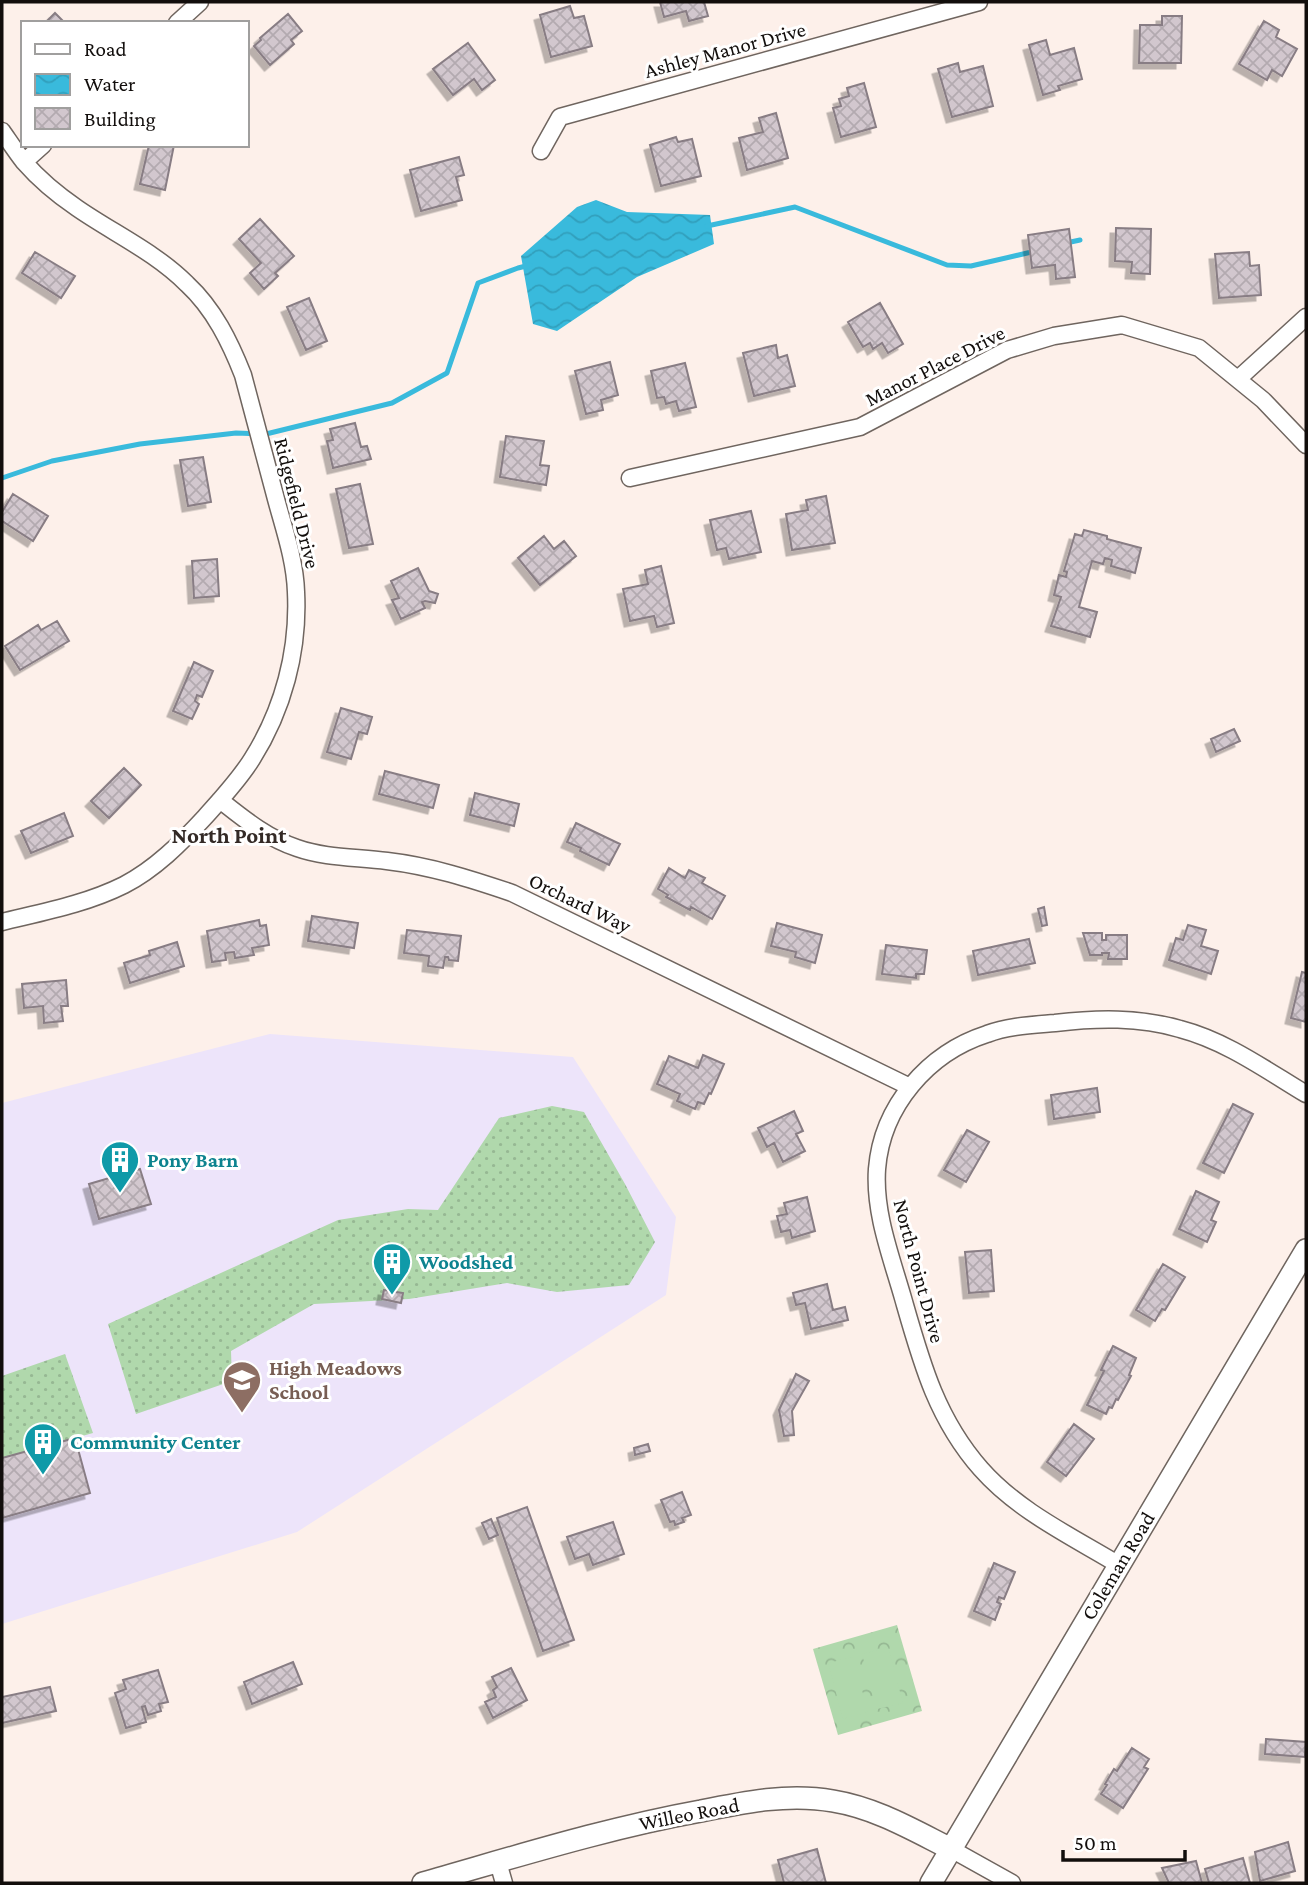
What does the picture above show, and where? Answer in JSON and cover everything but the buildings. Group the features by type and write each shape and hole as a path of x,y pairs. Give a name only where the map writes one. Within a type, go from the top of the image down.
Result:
{"street":[{"path":"179,21 200,2"},
{"name":"Ashley Manor Drive","path":"541,151 560,117 979,2"},
{"name":"Ridgefield Drive","path":"2,131 24,162 75,207 154,257 187,284 220,326 243,375 290,552 296,590 296,623 290,670 274,719 251,760 220,800 175,848 158,863 125,884 90,900 2,922"},
{"path":"24,162 41,147"},
{"path":"1238,379 1306,317"},
{"name":"Manor Place Drive","path":"630,478 860,428 1007,350 1054,337 1122,325 1199,348 1264,400 1306,445"},
{"name":"Orchard Way","path":"220,800 258,831 296,848 324,855 428,867 512,893 910,1087"},
{"name":"North Point Drive","path":"1119,1565 1035,1515 1000,1488 981,1469 947,1422 923,1368 882,1228 877,1197 877,1167 883,1138 895,1110 910,1087 926,1069 945,1054 989,1033 1085,1019 1136,1020 1181,1029 1224,1045 1306,1094"},
{"name":"Coleman Road","path":"931,1883 1306,1250"},
{"name":"Willeo Road","path":"424,1883 613,1830 747,1803 794,1797 867,1808 951,1849"},
{"path":"951,1849 1012,1883"},
{"path":"498,1862 504,1883"}],"shaded area":[{"name":"High Meadows School","path":"270,1034 573,1057 676,1217 666,1295 297,1532 2,1624 2,1103"}],"green space":[{"path":"552,1106 584,1112 655,1242 629,1285 557,1292 507,1283 409,1299 314,1304 231,1351 232,1381 136,1414 108,1324 338,1220 408,1209 438,1210 499,1118"},
{"path":"65,1354 93,1433 2,1458 2,1376"},
{"path":"897,1625 922,1711 838,1735 813,1649"},
{"path":"888,1647 903,1703 877,1709 862,1654"},
{"path":"853,1657 868,1712 843,1719 828,1663"}],"water":[{"path":"596,200 627,212 710,215 714,244 637,277 557,331 533,324 521,256 577,207"}],"waterway":[{"path":"707,226 795,207 947,265 971,266 1036,251"},
{"path":"1066,243 1080,240"},
{"path":"2,478 52,461 140,444 236,433 266,434 392,403 447,373 478,283 530,265"}],"place":[{"name":"Pony Barn","path":"120,1194"},
{"name":"Woodshed","path":"392,1296"},
{"name":"High Meadows School","path":"242,1414"},
{"name":"Community Center","path":"43,1476"}],"district":[{"name":"North Point","path":"229,835"}]}
